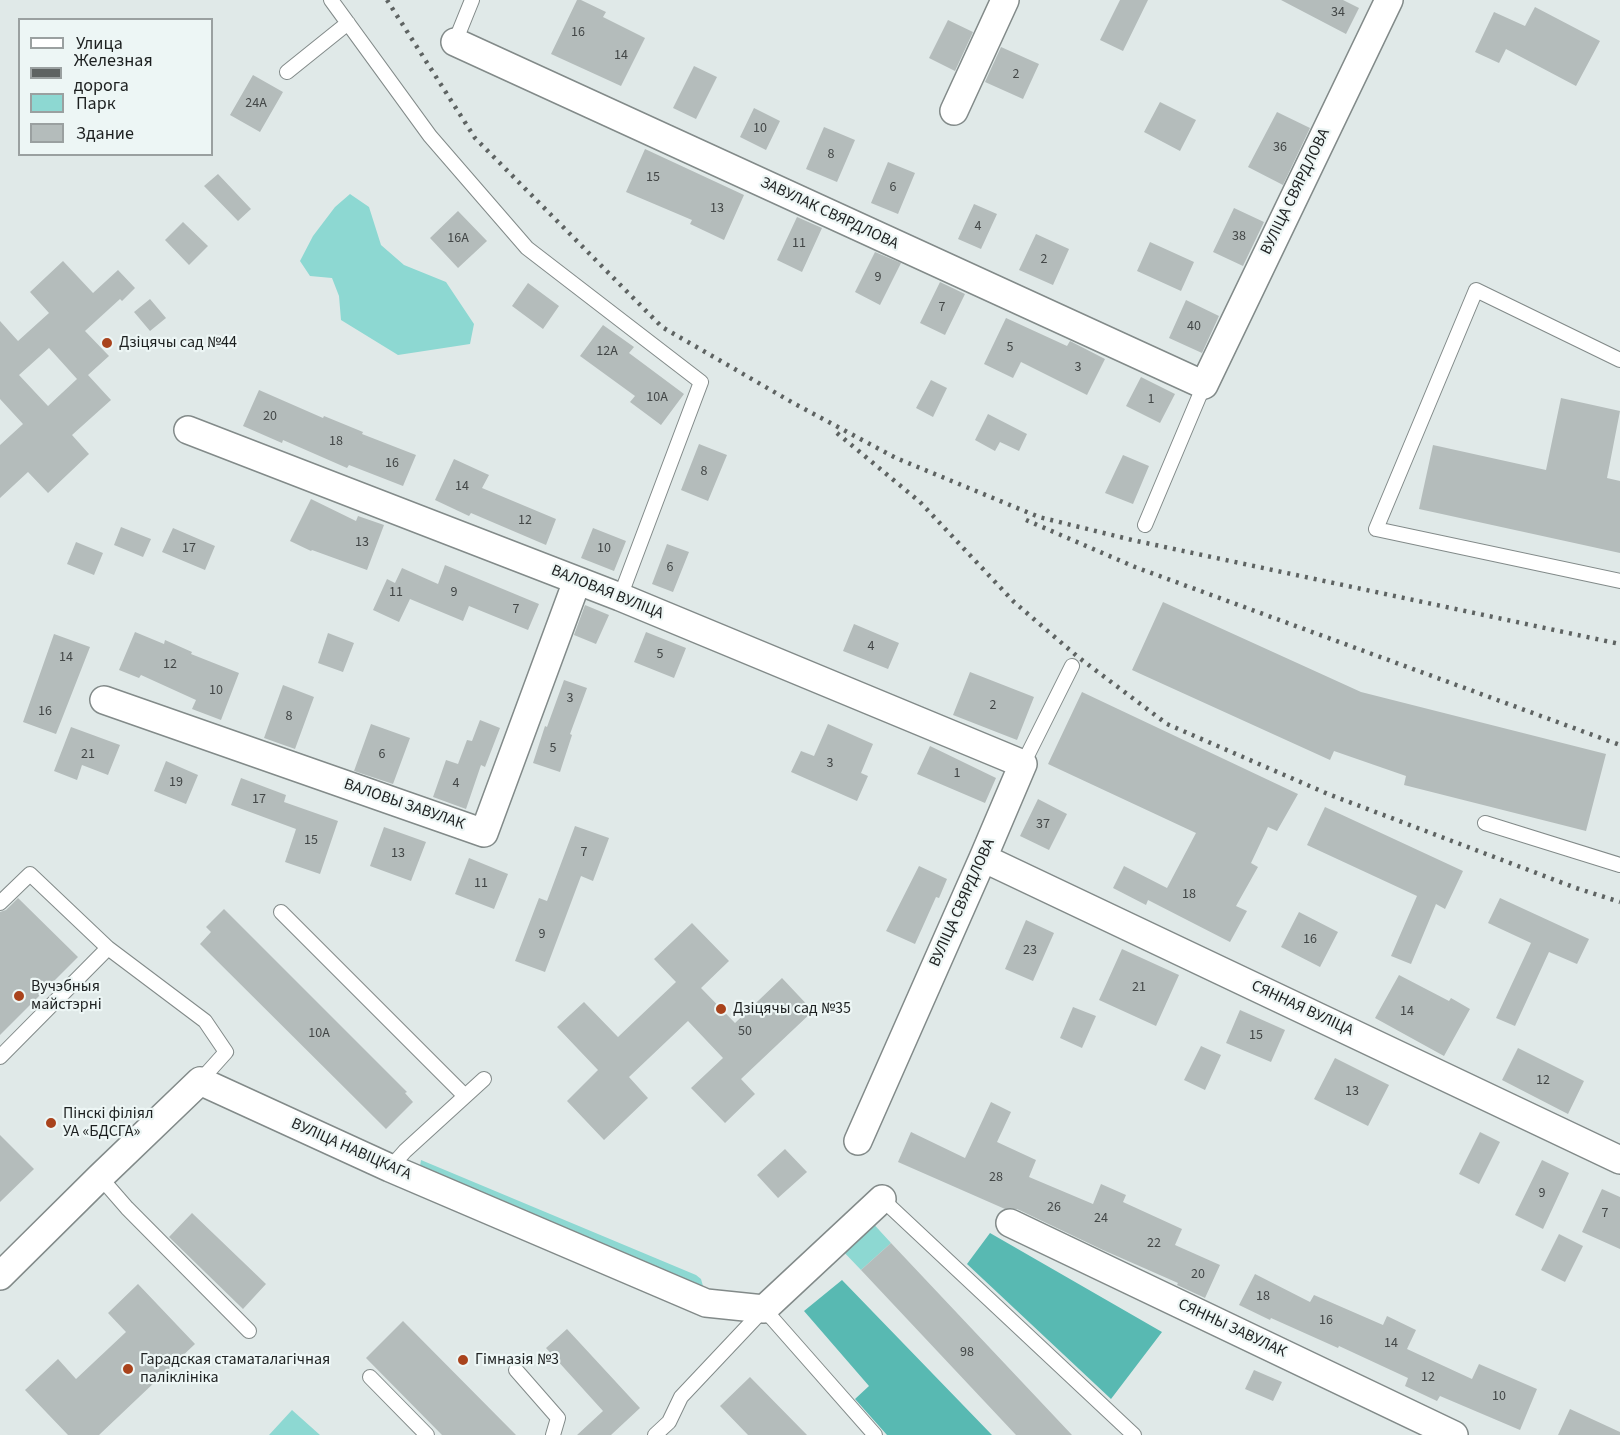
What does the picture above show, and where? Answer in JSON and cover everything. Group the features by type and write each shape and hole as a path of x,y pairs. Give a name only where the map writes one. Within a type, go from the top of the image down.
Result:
{"street":[{"path":"954,111 1005,0"},
{"name":"ВУЛІЦА СВЯРДЛОВА","path":"1203,385 1389,0"},
{"name":"ЗАВУЛАК СВЯРДЛОВА","path":"455,42 1203,385"},
{"name":"ВАЛОВАЯ ВУЛІЦА","path":"188,430 620,597 1023,764"},
{"name":"ВАЛОВЫ ЗАВУЛАК","path":"104,700 484,833 578,581"},
{"name":"ВУЛІЦА СВЯРДЛОВА","path":"858,1141 1023,764"},
{"name":"СЯННАЯ ВУЛІЦА","path":"983,858 1620,1160"},
{"path":"0,1276 200,1082"},
{"name":"ВУЛІЦА НАВІЦКАГА","path":"200,1082 390,1168 706,1302 764,1309"},
{"path":"764,1309 882,1199"},
{"name":"СЯННЫ ЗАВУЛАК","path":"1010,1223 1454,1435"}],"lane":[{"path":"331,0 430,136 527,248 701,382 620,597"},
{"path":"455,42 472,0"},
{"path":"287,72 348,23"},
{"path":"1620,360 1476,290 1376,529 1620,581"},
{"path":"1145,525 1203,385"},
{"name":"ВУЛІЦА СВЯРДЛОВА","path":"1023,764 1072,666"},
{"path":"1485,823 1620,865"},
{"path":"0,903 30,874 108,948 205,1021 226,1052 200,1082"},
{"path":"281,912 465,1095"},
{"path":"0,1057 108,948"},
{"path":"390,1168 405,1151 484,1079"},
{"path":"100,1177 127,1208 249,1331"},
{"path":"882,1199 1134,1435"},
{"path":"655,1435 669,1422 681,1396 764,1309 875,1435"},
{"path":"516,1370 558,1418 553,1435"},
{"path":"370,1377 427,1435"}],"green space":[{"path":"350,194 369,207 381,245 404,265 446,282 474,324 470,344 398,355 341,320 339,296 332,278 310,276 300,261 313,236 335,207"},
{"path":"421,1160 696,1275 701,1279 703,1286 701,1291 424,1172 420,1166"},
{"path":"869,1219 891,1243 861,1270 839,1247"},
{"path":"292,1410 320,1435 269,1435"}],"shaded area":[{"path":"990,1233 1162,1332 1111,1399 967,1264"},
{"path":"842,1280 992,1435 887,1435 855,1399 869,1386 804,1311"}],"building":[{"path":"577,0 606,12 603,17 645,38 621,86 551,54"},
{"path":"1120,0 1148,0 1123,51 1100,40"},
{"path":"1281,0 1343,0 1359,8 1346,34"},
{"path":"1535,7 1600,41 1576,86 1506,49 1499,63 1475,52 1494,12 1525,26"},
{"path":"948,20 973,32 955,71 929,58"},
{"path":"1001,47 1039,64 1023,99 985,82"},
{"path":"694,66 717,77 696,119 673,108"},
{"path":"253,75 283,92 260,132 230,115"},
{"path":"1160,102 1196,120 1180,151 1144,132"},
{"path":"754,108 780,121 766,150 740,137"},
{"path":"1277,112 1310,128 1283,185 1248,167"},
{"path":"824,127 855,140 837,182 806,169"},
{"path":"645,149 744,195 724,240 690,224 692,220 626,192"},
{"path":"888,162 915,173 898,214 871,203"},
{"path":"218,174 251,209 238,221 204,186"},
{"path":"974,204 997,214 981,249 958,239"},
{"path":"1234,208 1264,222 1243,266 1213,252"},
{"path":"458,211 487,241 458,268 430,238"},
{"path":"797,217 822,228 802,272 777,260"},
{"path":"183,222 208,246 189,265 165,240"},
{"path":"1036,234 1069,249 1053,285 1019,270"},
{"path":"1150,242 1194,262 1181,291 1137,271"},
{"path":"875,252 901,263 880,305 855,292"},
{"path":"63,261 93,293 118,270 135,288 85,331 109,356 88,375 111,400 72,435 89,454 48,493 28,472 0,498 0,445 23,424 0,399 0,321 18,341 49,313 30,292","holes":["49,348 77,379 48,406 19,375"]},
{"path":"940,282 965,294 945,335 920,323"},
{"path":"528,283 559,306 543,329 512,306"},
{"path":"150,299 166,318 150,331 134,312"},
{"path":"1186,300 1219,316 1202,353 1169,338"},
{"path":"1006,318 1067,346 1070,341 1105,359 1087,395 1021,362 1013,378 984,364"},
{"path":"603,325 634,347 629,353 684,394 661,425 630,402 635,396 580,356"},
{"path":"1141,377 1175,394 1160,423 1126,406"},
{"path":"931,380 947,388 933,417 916,408"},
{"path":"259,390 416,455 403,486 349,465 347,468 283,440 282,443 243,426"},
{"path":"1561,398 1620,411 1607,478 1620,481 1620,553 1419,509 1433,445 1546,470"},
{"path":"988,414 1027,434 1019,451 1000,442 995,451 975,440"},
{"path":"699,444 727,455 708,501 681,490"},
{"path":"1123,455 1149,466 1133,504 1105,493"},
{"path":"454,459 489,475 482,488 556,519 546,545 471,513 469,516 435,500"},
{"path":"311,499 356,521 358,516 384,525 367,570 311,551 290,541"},
{"path":"121,527 151,539 143,557 114,545"},
{"path":"173,528 215,546 205,570 162,552"},
{"path":"593,528 626,541 614,571 581,558"},
{"path":"76,542 103,553 94,575 67,564"},
{"path":"667,544 689,552 673,592 652,584"},
{"path":"445,565 539,604 528,630 469,606 463,621 410,599 399,622 373,610 387,579 395,583 402,568 438,584"},
{"path":"1163,602 1361,692 1606,754 1586,831 1404,785 1406,776 1334,751 1330,760 1132,670"},
{"path":"585,605 609,615 596,644 574,635"},
{"path":"854,624 899,643 888,669 843,651"},
{"path":"135,632 164,644 165,640 192,652 191,654 239,673 221,720 192,709 196,700 141,675 139,678 119,670"},
{"path":"646,632 686,648 674,678 634,662"},
{"path":"328,633 354,643 343,672 318,663"},
{"path":"54,634 90,647 56,734 23,722"},
{"path":"970,672 1034,697 1017,740 953,715"},
{"path":"564,680 587,688 570,734 572,735 560,772 533,763"},
{"path":"283,685 314,697 295,749 264,738"},
{"path":"1082,692 1298,794 1277,831 1268,827 1251,863 1258,867 1236,906 1247,911 1230,942 1148,900 1146,905 1113,888 1124,866 1167,888 1196,833 1048,764"},
{"path":"480,720 500,728 485,767 481,765 466,809 433,797 446,760 458,764 467,740 472,741"},
{"path":"371,724 410,738 393,784 354,771"},
{"path":"828,724 873,744 861,773 868,776 857,801 791,772 801,751 814,756"},
{"path":"71,727 120,745 108,775 82,765 77,780 54,771"},
{"path":"930,746 996,778 985,803 917,774"},
{"path":"166,761 198,775 186,804 154,791"},
{"path":"241,778 286,795 284,802 338,821 320,874 285,862 296,829 231,805"},
{"path":"1038,799 1067,814 1049,850 1020,836"},
{"path":"1325,807 1463,871 1445,909 1436,904 1411,964 1391,956 1417,896 1307,845"},
{"path":"575,826 609,838 593,881 581,876 545,972 515,961 539,898 547,901"},
{"path":"384,827 426,842 411,881 370,866"},
{"path":"469,858 508,874 494,909 455,894"},
{"path":"919,866 947,879 939,898 936,897 915,944 886,931"},
{"name":"Вучэбныя майстэрні","path":"18,898 78,957 0,1035 0,912 6,910"},
{"path":"1500,898 1589,939 1577,964 1549,952 1515,1026 1496,1018 1531,943 1488,923"},
{"path":"224,909 407,1092 405,1093 413,1102 386,1129 200,944 211,932 206,927"},
{"path":"1299,912 1338,932 1320,967 1281,947"},
{"path":"1026,920 1054,933 1033,981 1005,969"},
{"path":"692,923 729,961 701,988 735,1023 782,978 813,1011 741,1079 755,1094 725,1123 691,1088 723,1058 688,1021 629,1077 648,1098 604,1140 567,1101 598,1070 557,1027 584,1002 618,1037 676,982 654,959"},
{"path":"1122,949 1179,975 1156,1026 1099,1000"},
{"path":"1399,975 1449,1001 1451,998 1470,1009 1444,1056 1375,1018"},
{"path":"1073,1007 1096,1016 1082,1048 1060,1038"},
{"path":"1240,1010 1285,1030 1271,1062 1226,1043"},
{"path":"1201,1046 1221,1055 1205,1090 1184,1080"},
{"path":"1518,1048 1584,1081 1568,1114 1502,1080"},
{"path":"1335,1058 1389,1085 1368,1126 1314,1099"},
{"path":"991,1102 1011,1112 997,1142 1036,1160 1029,1177 1093,1204 1101,1184 1126,1195 1123,1202 1182,1229 1175,1245 1220,1265 1205,1298 1177,1285 1178,1283 1017,1209 1005,1209 898,1162 911,1132 965,1158"},
{"path":"1480,1132 1500,1142 1479,1184 1459,1174"},
{"path":"0,1135 34,1169 0,1202"},
{"path":"785,1149 807,1172 778,1198 757,1175"},
{"path":"1542,1160 1569,1173 1543,1229 1515,1215"},
{"path":"1602,1189 1620,1197 1620,1249 1582,1232"},
{"path":"192,1213 266,1284 243,1309 169,1237"},
{"path":"1559,1234 1583,1246 1565,1282 1541,1270"},
{"path":"891,1243 1072,1435 1016,1435 861,1270"},
{"path":"1255,1274 1310,1302 1314,1295 1383,1325 1387,1316 1416,1330 1407,1349 1472,1379 1479,1364 1537,1389 1520,1430 1440,1396 1437,1401 1405,1386 1408,1378 1339,1346 1338,1348 1239,1305"},
{"name":"Гарадская стаматалагічная паліклініка","path":"138,1284 195,1344 99,1435 68,1435 25,1390 58,1359 76,1379 126,1332 108,1313"},
{"path":"403,1321 516,1435 442,1435 366,1358"},
{"path":"567,1329 640,1408 611,1435 577,1435 603,1411 546,1348"},
{"path":"1254,1370 1282,1382 1273,1401 1245,1389"},
{"path":"750,1377 807,1435 748,1435 720,1406"},
{"path":"1570,1409 1620,1432 1620,1435 1558,1435"}],"railway":[{"path":"387,0 475,138 662,327 795,404 896,458 1039,517 1132,540 1620,644"},
{"path":"837,433 920,502 1014,602 1078,657 1167,724 1328,794 1576,888 1620,902"},
{"path":"1026,520 1135,567 1620,745"}],"place":[{"name":"Дзіцячы сад №44","path":"107,343"},
{"name":"Вучэбныя майстэрні","path":"19,996"},
{"name":"Дзіцячы сад №35","path":"721,1009"},
{"name":"Пінскі філіял УА «БДСГА»","path":"51,1123"},
{"name":"Гімназія №3","path":"463,1360"},
{"name":"Гарадская стаматалагічная паліклініка","path":"128,1369"}]}
